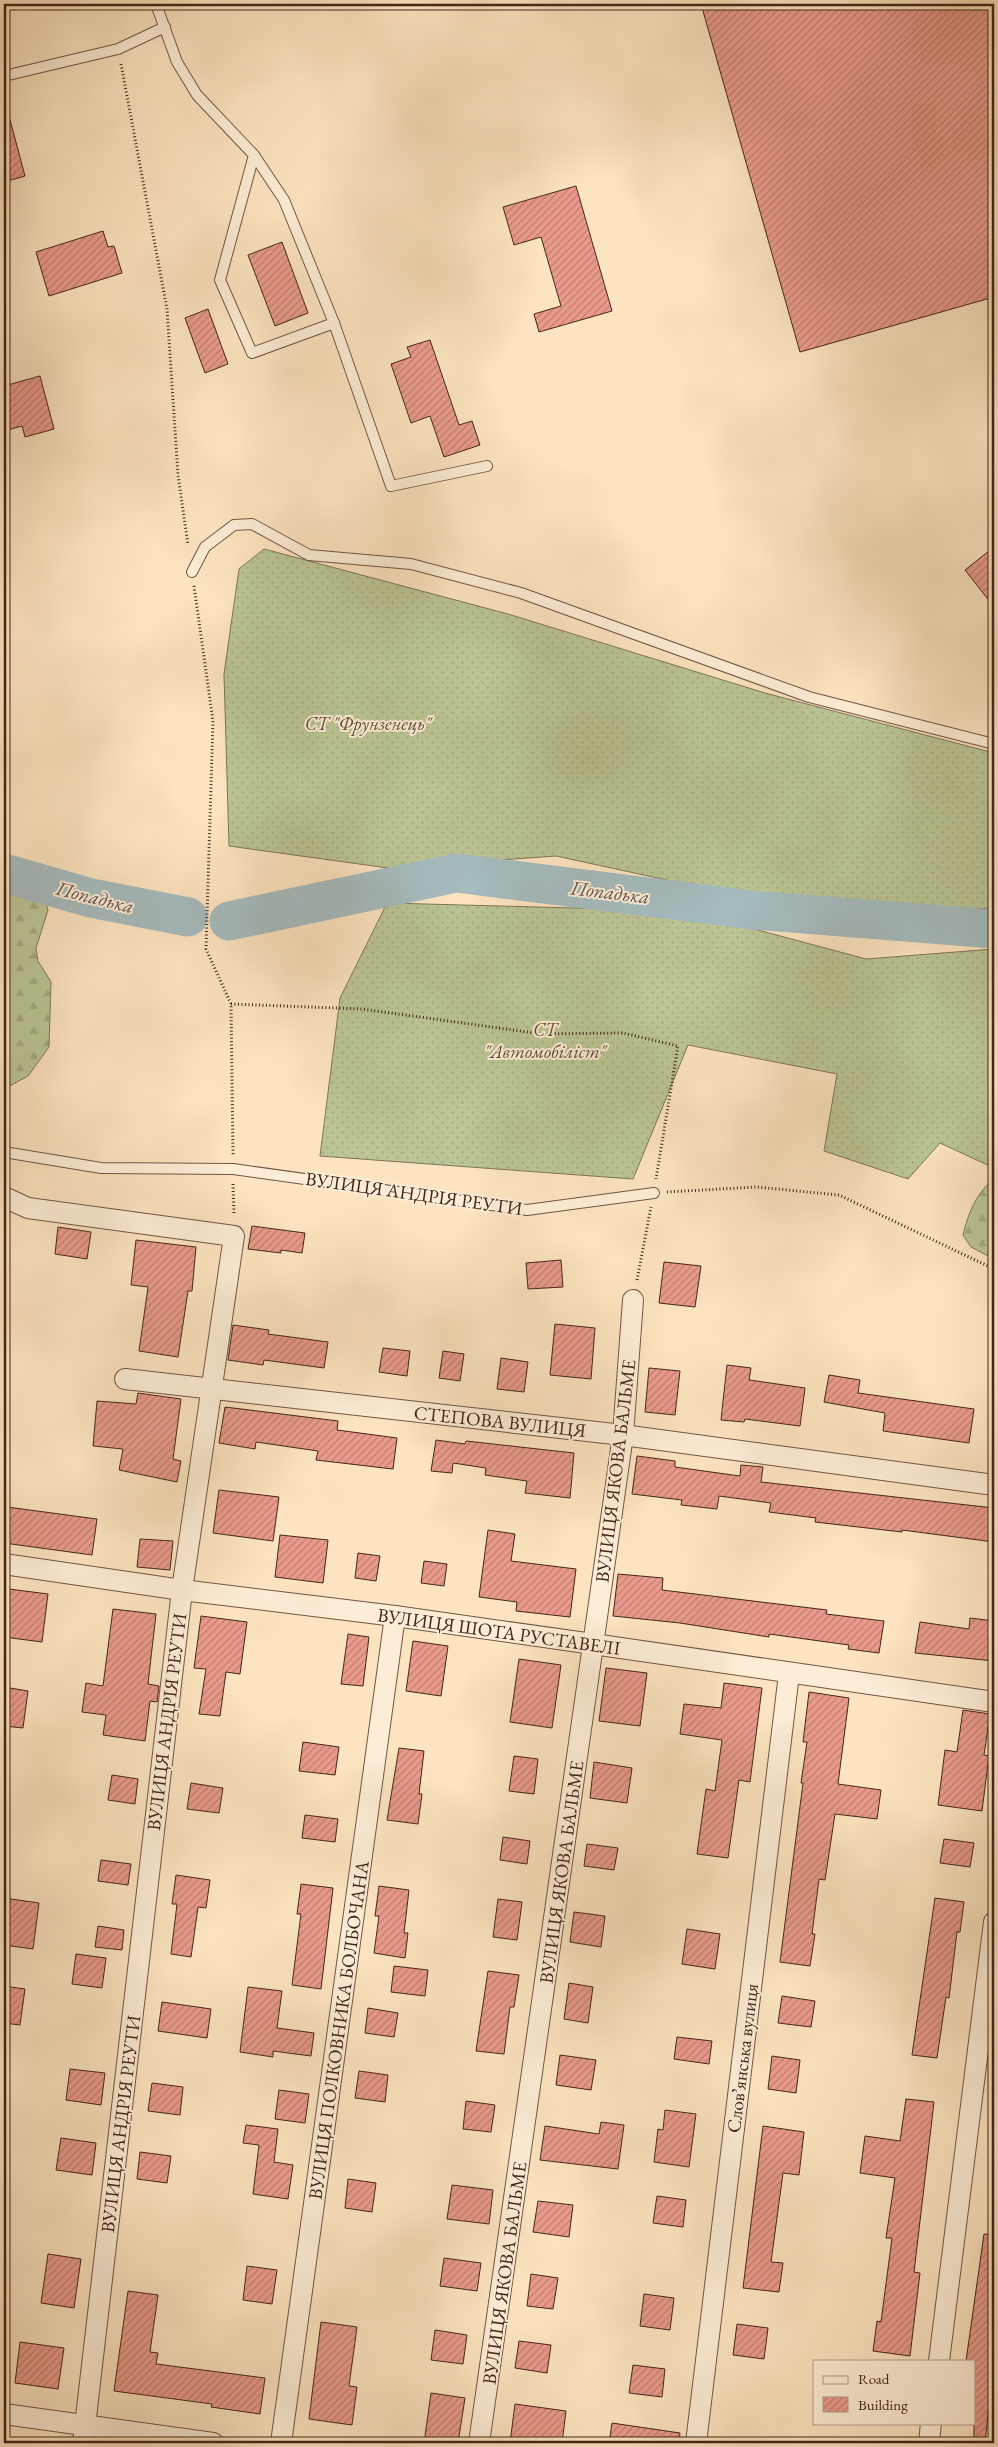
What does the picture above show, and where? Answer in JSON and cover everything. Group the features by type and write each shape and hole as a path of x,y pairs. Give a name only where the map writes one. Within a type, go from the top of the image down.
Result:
{"street":[{"path":"4,1197 28,1208 234,1236"},
{"name":"ВУЛИЦЯ АНДРІЯ РЕУТИ","path":"84,2434 182,1590 234,1236"},
{"name":"ВУЛИЦЯ ЯКОВА БАЛЬМЕ","path":"479,2443 623,1435 633,1300"},
{"name":"СТЕПОВА ВУЛИЦЯ","path":"125,1379 623,1435 994,1485"},
{"name":"ВУЛИЦЯ ШОТА РУСТАВЕЛІ","path":"4,1564 182,1590 394,1616 994,1702"},
{"name":"ВУЛИЦЯ ПОЛКОВНИКА БОЛБОЧАНА","path":"281,2443 394,1616"},
{"name":"Словʼянська вулиця","path":"696,2443 789,1674"},
{"path":"939,2360 994,1922"},
{"path":"4,2414 84,2434 213,2443"},
{"path":"929,2443 931,2424"}],"lane":[{"path":"156,4 177,62 197,95 254,155 284,200 334,323 391,486 488,466"},
{"path":"4,76 118,49 165,27"},
{"path":"254,155 220,280 252,353 334,323"},
{"path":"192,572 205,547 234,526 252,524 309,555 411,564 520,593 619,627 809,697 994,744"},
{"name":"ВУЛИЦЯ АНДРІЯ РЕУТИ","path":"4,1152 101,1168 233,1169 527,1210 654,1193"}],"path":[{"path":"118,49 167,309 178,475 213,721 206,949 231,1004 234,1236"},
{"path":"231,1004 362,1009 542,1034 623,1033 678,1046 654,1193 633,1300"},
{"path":"654,1193 756,1187 839,1195 994,1269"}],"green space":[{"name":"СТ \"Фрунзенець\"","path":"264,549 508,614 765,693 994,753 994,908 875,913 773,903 556,856 388,868 229,846 224,674 239,569"},
{"path":"4,867 37,873 48,910 36,948 38,961 51,982 49,1047 28,1076 4,1089"},
{"name":"СТ \"Автомобіліст\"","path":"387,903 687,911 866,959 994,949 994,1168 940,1143 908,1179 824,1151 837,1074 688,1045 633,1179 320,1156 340,998"},
{"path":"994,1178 994,1259 971,1247 963,1235 974,1204 982,1191"}],"building":[{"path":"701,4 994,4 994,297 800,352"},
{"path":"9,116 25,176 4,182 4,117"},
{"path":"576,186 612,311 539,332 534,314 561,306 541,237 514,245 503,207"},
{"path":"103,231 108,247 114,246 122,273 49,296 36,252"},
{"path":"282,242 308,313 275,326 248,255"},
{"path":"208,309 228,364 205,373 185,318"},
{"path":"430,340 459,425 472,421 480,445 444,457 430,416 411,423 391,364 411,357 407,347"},
{"path":"40,376 54,429 25,437 22,426 4,431 4,386"},
{"path":"994,547 994,607 965,570"},
{"path":"252,1226 305,1233 302,1253 281,1250 281,1253 248,1249"},
{"path":"58,1227 91,1232 87,1259 55,1254"},
{"path":"136,1240 196,1247 192,1291 188,1291 178,1357 139,1351 148,1287 131,1285"},
{"path":"561,1260 563,1287 528,1289 526,1263"},
{"path":"664,1262 701,1266 695,1307 659,1303"},
{"path":"555,1324 595,1328 591,1379 550,1375"},
{"path":"233,1325 269,1330 268,1334 328,1342 324,1368 264,1360 263,1365 228,1360"},
{"path":"383,1348 410,1351 407,1376 379,1372"},
{"path":"443,1351 464,1354 460,1381 439,1378"},
{"path":"501,1358 528,1362 524,1392 497,1389"},
{"path":"727,1365 751,1368 749,1380 805,1388 800,1426 745,1419 744,1422 721,1420"},
{"path":"649,1368 680,1371 675,1415 645,1412"},
{"path":"829,1375 860,1380 858,1393 974,1409 969,1443 883,1431 885,1413 824,1402"},
{"path":"138,1393 181,1399 173,1459 181,1461 177,1482 119,1470 123,1449 93,1446 97,1401 136,1404"},
{"path":"225,1407 338,1421 337,1430 397,1438 393,1469 316,1460 318,1451 256,1442 255,1449 219,1443"},
{"path":"436,1440 465,1444 466,1441 574,1453 570,1498 525,1493 527,1481 485,1475 486,1468 453,1463 452,1473 431,1471"},
{"path":"637,1456 675,1461 675,1467 740,1476 741,1465 763,1467 761,1482 994,1508 994,1542 902,1530 902,1532 815,1522 816,1518 769,1512 771,1503 719,1496 717,1509 681,1505 682,1500 632,1494"},
{"path":"219,1490 279,1497 273,1541 213,1533"},
{"path":"7,1507 97,1519 92,1555 4,1543"},
{"path":"488,1530 515,1534 511,1561 576,1569 570,1617 516,1611 517,1602 479,1597"},
{"path":"280,1535 328,1540 323,1583 275,1577"},
{"path":"140,1539 173,1541 170,1570 137,1567"},
{"path":"358,1553 380,1556 376,1581 355,1578"},
{"path":"424,1561 447,1564 444,1586 421,1583"},
{"path":"618,1574 663,1578 662,1590 827,1610 826,1614 884,1621 879,1653 848,1649 849,1645 769,1634 769,1637 680,1623 613,1616"},
{"path":"9,1589 48,1594 42,1642 4,1637"},
{"path":"113,1609 156,1614 148,1684 159,1686 157,1702 150,1701 145,1741 103,1735 106,1715 82,1712 86,1683 103,1686"},
{"path":"201,1616 247,1622 240,1674 226,1672 220,1716 199,1714 206,1669 194,1668"},
{"path":"970,1618 994,1621 994,1661 915,1653 920,1622 969,1629"},
{"path":"348,1634 369,1637 363,1686 341,1684"},
{"path":"413,1641 448,1646 441,1696 406,1691"},
{"path":"519,1659 561,1665 552,1728 510,1722"},
{"path":"606,1668 647,1673 640,1726 599,1721"},
{"path":"724,1683 762,1688 750,1782 739,1780 728,1858 697,1854 706,1789 715,1791 722,1740 680,1734 684,1704 721,1708"},
{"path":"4,1687 28,1691 23,1728 4,1726"},
{"path":"809,1692 849,1698 838,1784 881,1790 877,1819 835,1814 825,1880 819,1879 812,1934 815,1934 810,1966 780,1962 803,1783 801,1783 807,1742 803,1742"},
{"path":"963,1710 990,1714 984,1755 989,1756 982,1811 938,1805 945,1750 957,1752"},
{"path":"303,1742 339,1747 335,1775 299,1771"},
{"path":"399,1748 424,1751 419,1794 422,1794 418,1824 387,1820"},
{"path":"514,1756 538,1759 534,1794 509,1791"},
{"path":"594,1762 632,1768 627,1803 590,1798"},
{"path":"112,1775 138,1779 135,1804 108,1800"},
{"path":"191,1783 223,1788 219,1813 187,1809"},
{"path":"305,1815 338,1819 335,1842 302,1838"},
{"path":"503,1837 530,1841 527,1864 500,1860"},
{"path":"944,1839 974,1843 970,1867 940,1863"},
{"path":"587,1844 618,1848 614,1870 584,1866"},
{"path":"101,1860 131,1864 128,1885 98,1881"},
{"path":"176,1875 210,1880 206,1908 198,1907 191,1957 171,1954 177,1904 172,1904"},
{"path":"301,1884 333,1888 321,1989 292,1985 301,1914 297,1914"},
{"path":"379,1886 409,1890 404,1933 408,1933 405,1958 374,1953 379,1916 375,1916"},
{"path":"4,1898 39,1903 33,1949 4,1945"},
{"path":"935,1898 964,1902 960,1932 957,1932 949,1998 946,1997 937,2058 912,2055"},
{"path":"498,1899 522,1902 517,1940 493,1937"},
{"path":"574,1912 605,1916 601,1947 570,1942"},
{"path":"98,1926 124,1930 122,1950 95,1947"},
{"path":"687,1929 720,1934 715,1969 682,1964"},
{"path":"76,1954 106,1958 102,1988 72,1984"},
{"path":"394,1966 428,1970 425,1996 391,1992"},
{"path":"488,1971 519,1975 514,2007 510,2007 504,2054 476,2051"},
{"path":"569,1983 593,1987 588,2023 564,2019"},
{"path":"4,1986 25,1989 20,2025 4,2023"},
{"path":"248,1987 282,1991 277,2028 314,2033 311,2056 273,2051 273,2057 240,2052"},
{"path":"782,1996 815,2001 811,2027 778,2023"},
{"path":"162,2002 211,2009 207,2038 158,2031"},
{"path":"368,2008 398,2013 394,2037 365,2033"},
{"path":"677,2037 712,2041 709,2064 674,2059"},
{"path":"560,2055 596,2060 591,2090 556,2085"},
{"path":"772,2056 800,2060 796,2093 768,2089"},
{"path":"70,2069 105,2073 101,2105 66,2100"},
{"path":"359,2071 388,2075 385,2102 355,2098"},
{"path":"152,2083 183,2087 180,2115 148,2111"},
{"path":"279,2090 309,2094 305,2123 275,2119"},
{"path":"906,2099 934,2102 914,2272 920,2273 910,2356 873,2351 877,2321 881,2322 892,2238 886,2238 895,2178 860,2173 865,2136 900,2141"},
{"path":"466,2101 495,2105 491,2132 463,2129"},
{"path":"665,2110 696,2114 689,2167 654,2162 658,2129 663,2130"},
{"path":"601,2122 624,2125 618,2169 540,2160 545,2126 599,2134"},
{"path":"246,2125 278,2129 274,2162 293,2165 288,2199 253,2194 259,2145 243,2143"},
{"path":"763,2126 804,2132 799,2175 783,2173 771,2262 783,2263 779,2292 743,2288"},
{"path":"61,2138 96,2143 92,2175 56,2170"},
{"path":"140,2152 171,2156 167,2183 137,2179"},
{"path":"348,2179 376,2183 372,2212 345,2208"},
{"path":"452,2185 493,2190 489,2224 447,2219"},
{"path":"657,2196 686,2200 683,2227 653,2223"},
{"path":"538,2201 573,2205 569,2237 533,2232"},
{"path":"984,2234 994,2235 994,2356 985,2443 974,2443 974,2424 976,2424 976,2360 966,2360"},
{"path":"48,2254 81,2259 74,2308 41,2303"},
{"path":"444,2258 481,2263 477,2291 440,2286"},
{"path":"247,2266 277,2270 272,2304 243,2300"},
{"path":"531,2274 558,2278 553,2309 527,2306"},
{"path":"128,2291 158,2295 150,2352 158,2353 156,2364 265,2378 260,2414 211,2407 212,2404 114,2391"},
{"path":"644,2294 674,2298 670,2330 640,2326"},
{"path":"321,2322 357,2327 349,2386 357,2387 352,2425 309,2419"},
{"path":"737,2324 768,2328 764,2359 733,2355"},
{"path":"435,2330 467,2335 463,2364 431,2360"},
{"path":"519,2341 551,2345 547,2373 515,2368"},
{"path":"20,2342 64,2348 58,2389 15,2383"},
{"path":"633,2365 665,2369 662,2397 629,2393"},
{"path":"431,2393 465,2398 458,2443 424,2443"},
{"path":"515,2404 566,2411 562,2443 510,2443"},
{"path":"612,2423 680,2433 679,2443 609,2443"}],"waterway":[{"name":"Попадька","path":"4,873 91,898 188,917"},
{"name":"Попадька","path":"229,921 456,873 752,910 994,929"}]}
